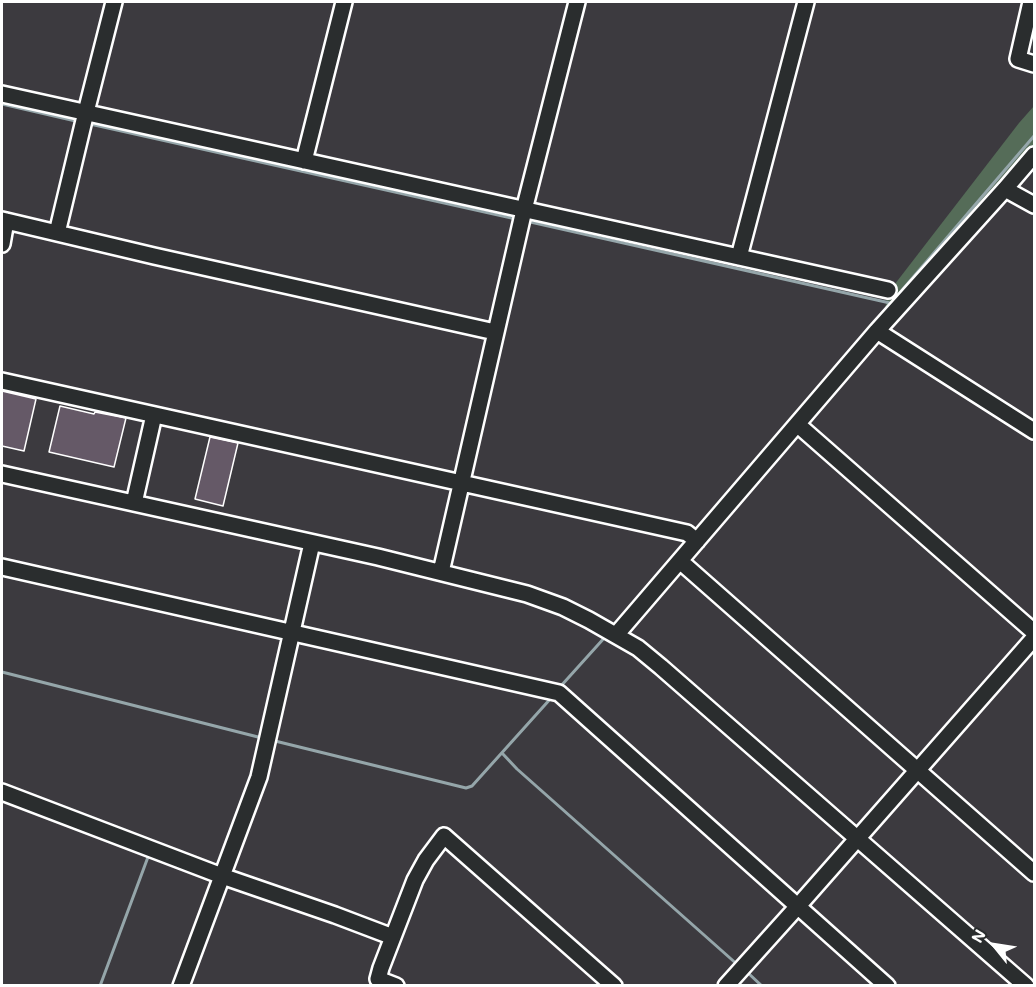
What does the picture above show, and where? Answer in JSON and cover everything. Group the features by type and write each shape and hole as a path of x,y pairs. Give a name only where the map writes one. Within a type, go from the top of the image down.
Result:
{"street":[{"path":"57,233 114,2"},
{"path":"304,161 345,2"},
{"path":"441,572 524,210 578,2"},
{"path":"739,257 806,2"},
{"path":"1031,2 1018,59 1035,64"},
{"path":"2,94 888,290"},
{"path":"616,635 877,331 1035,155"},
{"path":"1005,189 1035,205"},
{"path":"2,244 4,221 495,332"},
{"path":"877,331 1035,431"},
{"path":"2,381 687,533 697,541"},
{"path":"134,503 154,415"},
{"path":"797,424 1035,632"},
{"path":"2,474 441,572 527,594 563,607 638,648 1026,986"},
{"path":"182,986 259,777 312,543"},
{"path":"680,561 1035,873"},
{"path":"2,567 559,693 887,986"},
{"path":"726,986 1035,638"},
{"path":"2,792 222,876 393,937"},
{"path":"396,986 378,979 415,880 444,836 614,986"}],"green space":[{"path":"1034,106 1034,155 906,295 885,309 888,293"}],"building":[{"path":"2,391 36,399 24,451 2,446"},
{"path":"60,406 126,418 114,467 49,452"},
{"path":"210,437 238,443 223,506 195,499"}],"waterway":[{"path":"2,104 80,122"},
{"path":"90,124 516,219"},
{"path":"862,337 1034,136"},
{"path":"526,221 890,303"},
{"path":"560,687 606,636"},
{"path":"2,672 262,738"},
{"path":"271,740 466,788 472,786 552,697"},
{"path":"502,753 517,769 739,966"},
{"path":"100,986 148,857"},
{"path":"747,972 762,986"}]}
